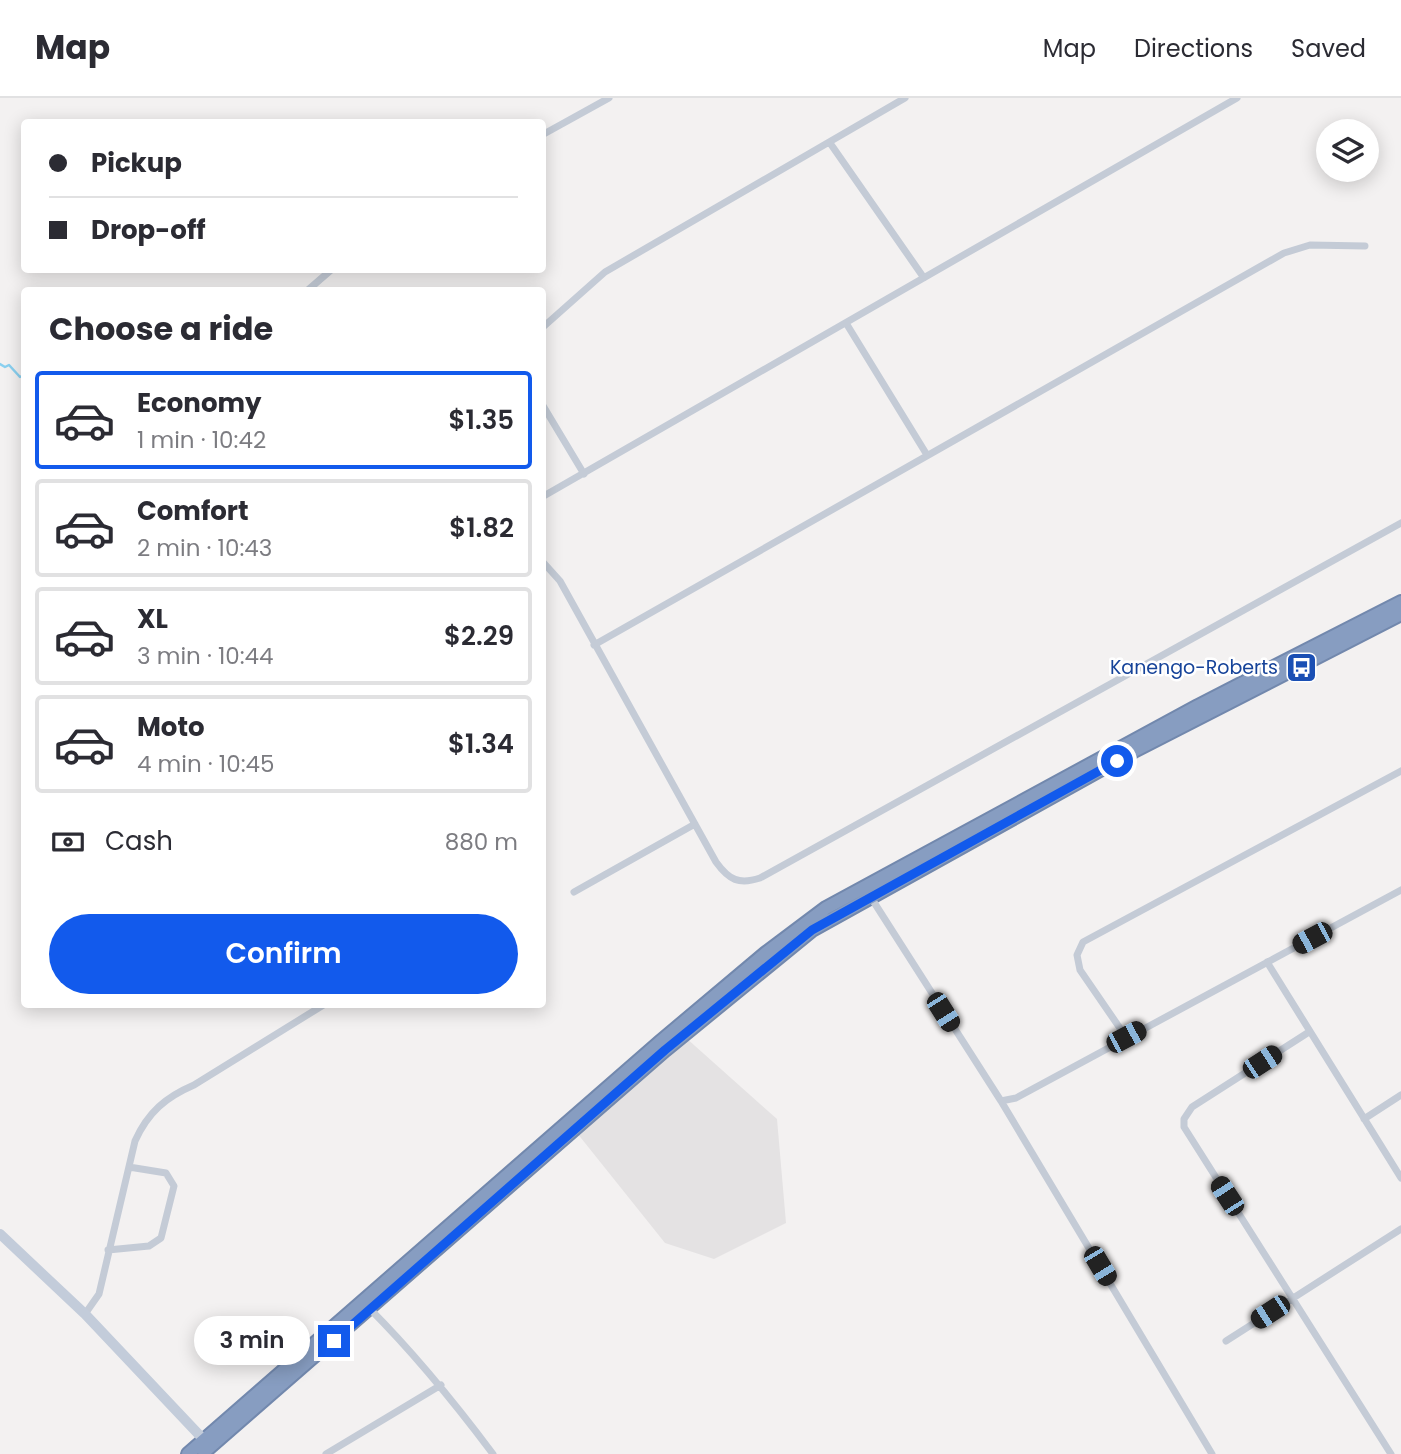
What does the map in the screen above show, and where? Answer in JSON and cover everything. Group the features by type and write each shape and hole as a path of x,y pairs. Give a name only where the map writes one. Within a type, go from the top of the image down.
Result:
{"highway":[{"path":"188,1454 715,995 791,933 1198,706 1401,602"},
{"path":"202,1454 741,987 812,930 867,891 1401,614"}],"street":[{"path":"546,133 609,98"},
{"path":"546,324 604,272 905,98"},
{"path":"546,495 1237,98"},
{"path":"830,142 924,278"},
{"path":"594,645 1284,253 1310,245 1365,246"},
{"path":"312,287 328,273"},
{"path":"846,323 927,455"},
{"path":"546,411 584,474"},
{"path":"546,565 560,581 723,872 737,882 760,878 1401,523"},
{"path":"1126,1037 1080,970 1077,955 1083,942 1401,771"},
{"path":"574,892 695,824"},
{"path":"1001,1101 1016,1098 1401,890"},
{"path":"867,891 1001,1101 1212,1454"},
{"path":"1267,962 1401,1178"},
{"path":"85,1314 99,1294 129,1167 142,1126 162,1103 318,1008"},
{"path":"1308,1032 1192,1107 1184,1119 1187,1134 1391,1454"},
{"path":"1364,1119 1401,1095"},
{"path":"108,1250 149,1246 161,1238 174,1186 166,1173 129,1167"},
{"path":"1226,1341 1401,1229"},
{"path":"2,1240 85,1314 204,1440"},
{"path":"369,1308 398,1335 441,1385 492,1454"},
{"path":"326,1454 441,1385"}],"shaded area":[{"path":"685,1037 777,1119 786,1223 714,1259 665,1243 577,1133"}],"waterway":[{"path":"0,364 5,367 9,365 21,376"}],"place":[{"name":"Kanengo-Roberts","path":"1301,667"}],"route":[{"path":"334,1341 665,1050 812,930 1117,761"}]}
